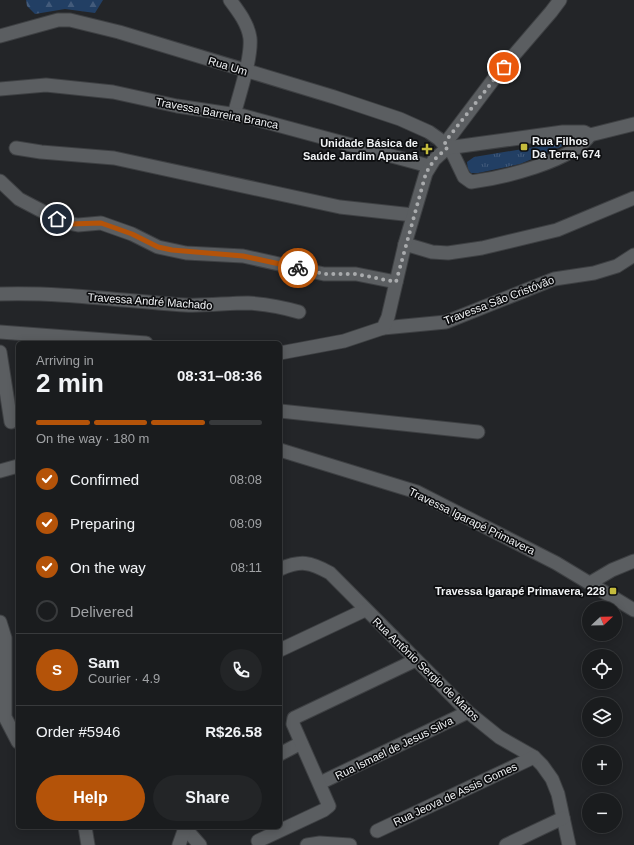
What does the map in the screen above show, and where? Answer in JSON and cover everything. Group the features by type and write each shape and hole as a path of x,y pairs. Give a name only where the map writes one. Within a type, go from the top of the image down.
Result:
{"street":[{"path":"230,0 245,23 250,39 245,71 234,114"},
{"path":"383,328 388,316 413,215 429,166 446,147 496,76 552,12 560,0"},
{"name":"Rua Um","path":"0,36 58,20 70,20 119,32 400,119 428,132 446,147 457,161 464,177 471,182 513,174 553,160 583,143 590,135"},
{"name":"Travessa Barreira Branca","path":"0,89 46,85 68,86 100,90 177,106 234,114 429,166"},
{"path":"446,147 563,132 584,132 590,135 634,124"},
{"path":"16,148 41,152 114,158 154,168 340,207 413,215"},
{"path":"0,181 19,199 62,222 78,225 101,223 132,234 158,247 186,253 243,256 324,274 356,274 396,282"},
{"path":"405,244 432,252 448,253 482,248 557,230 634,198"},
{"name":"Travessa São Cristóvão","path":"282,353 344,341 383,328 446,322 554,279 594,273 617,266 634,255"},
{"name":"Travessa André Machado","path":"0,294 42,293 127,302 204,306 249,303 274,306 299,312"},
{"path":"0,332 119,341"},
{"path":"0,352 10,423"},
{"path":"282,411 478,432"},
{"name":"Travessa Igarapé Primavera","path":"282,451 417,492 556,563 634,610"},
{"path":"0,471 16,467"},
{"path":"590,583 612,570 634,561"},
{"name":"Rua Antônio Sergio de Matos","path":"282,569 292,564 305,563 317,566 330,573 468,712 499,737 534,757 552,779 564,818 569,845"},
{"path":"282,649 366,610"},
{"path":"0,622 5,638 5,717 16,738"},
{"path":"258,841 328,808 329,804 293,724 294,718 416,660"},
{"name":"Rua Ismael de Jesus Silva","path":"320,783 468,712"},
{"path":"282,753 301,743"},
{"name":"Rua Jeova de Assis Gomes","path":"376,831 534,757"},
{"path":"506,845 564,818"},
{"path":"85,829 88,845"},
{"path":"179,845 183,829"},
{"path":"186,829 200,845"},
{"path":"307,845 320,843 350,845"}],"green space":[{"path":"26,0 103,0 95,13 65,9 35,14 27,6"},
{"path":"577,140 520,164 478,173 471,173 468,170 467,162 474,157"}],"way so far":[{"path":"298,268 324,274 356,274 372,276 396,282 413,215 429,166 447,148 444,145 448,138 504,67"}],"place":[{"name":"Rua Filhos Da Terra, 674","path":"524,147"},
{"name":"Unidade Básica de Saúde Jardim Apuanã","path":"427,149"},
{"name":"Travessa Igarapé Primavera, 228","path":"613,591"}],"route":[{"path":"57,219 70,224 84,225 101,223 132,234 158,247 186,253 243,256 298,268"}]}
